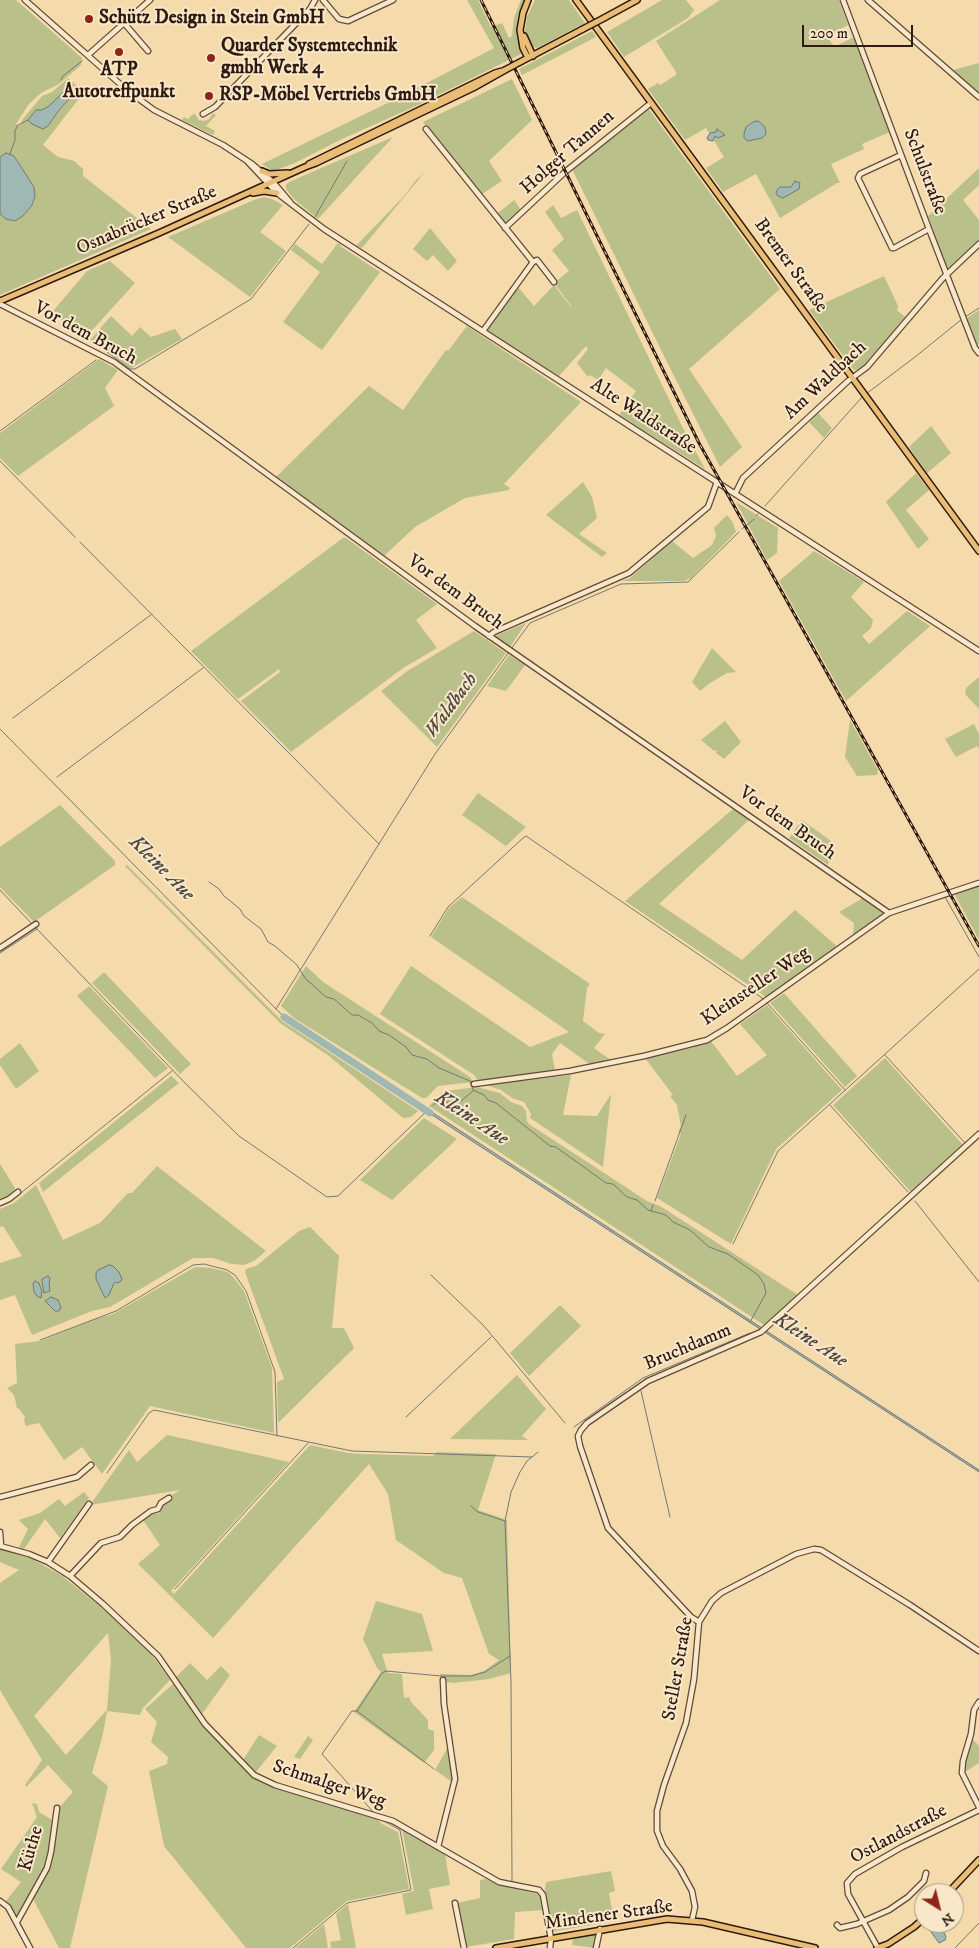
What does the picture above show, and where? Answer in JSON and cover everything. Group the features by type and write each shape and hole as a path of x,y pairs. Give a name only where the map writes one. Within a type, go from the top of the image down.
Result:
{"main road":[{"path":"530,0 525,14 523,29 530,57"},
{"name":"Bremer Straße","path":"576,0 979,551"},
{"name":"Osnabrücker Straße","path":"0,302 305,167 314,160 495,73 505,70 637,0"},
{"path":"261,174 294,172"},
{"path":"247,194 279,192"},
{"path":"957,1883 979,1860"},
{"name":"Mindener Straße","path":"496,1948 667,1919 692,1920 811,1948"},
{"path":"878,1948 888,1946 914,1927"}],"street":[{"name":"Alte Waldstraße","path":"24,0 128,91 154,110 223,145 248,162 293,205 312,220 979,651"},
{"path":"88,55 150,0"},
{"path":"203,114 218,104 310,9 315,0"},
{"path":"323,0 339,19 348,21 394,0"},
{"name":"Schulstraße","path":"843,0 963,318 975,348 979,353"},
{"path":"868,0 979,97"},
{"path":"124,23 148,51"},
{"name":"Holger Tannen","path":"505,228 566,172 651,102"},
{"path":"426,129 532,262"},
{"path":"902,155 860,174 858,178 892,248 929,229"},
{"path":"257,189 261,174"},
{"path":"279,192 280,183 284,176"},
{"name":"Am Waldbach","path":"735,494 743,478 867,367 947,274 979,244"},
{"path":"483,331 532,262 537,260 554,282"},
{"name":"Vor dem Bruch","path":"0,302 8,309 114,362 510,651 889,913"},
{"path":"489,636 494,632 629,574 708,507 716,482"},
{"name":"Kleinsteller Weg","path":"474,1084 570,1071 707,1040 766,1001 889,913 979,883"},
{"path":"0,948 34,926"},
{"name":"Bruchdamm","path":"699,1622 691,1617 608,1528 578,1436 587,1423 638,1386 761,1332 979,1134"},
{"path":"0,1203 18,1192"},
{"path":"0,1497 77,1477 91,1465"},
{"path":"70,1576 101,1544 120,1537 132,1525 151,1511 158,1509 161,1503 169,1498"},
{"path":"48,1562 89,1504"},
{"name":"Schmalger Weg","path":"0,1532 0,1546 29,1554 48,1562 70,1576 158,1656 205,1724 254,1775 275,1784 393,1821 499,1882 539,1890 543,1895 551,1939"},
{"name":"Steller Straße","path":"692,1920 695,1907 692,1891 680,1869 663,1846 657,1831 657,1811 664,1784 686,1723 694,1678 699,1622 712,1601 721,1593 796,1554 814,1549 821,1550 910,1605 979,1651"},
{"path":"438,1847 455,1779 444,1704 443,1680"},
{"path":"979,1702 974,1710 971,1734 963,1761 962,1773 979,1808"},
{"name":"Küthe","path":"17,1922 47,1868 58,1808"},
{"name":"Ostlandstraße","path":"878,1948 848,1894 847,1883 854,1874 979,1808"},
{"path":"836,1925 840,1928 864,1922 889,1910 908,1897 924,1881 926,1873"},
{"path":"0,1901 8,1907 30,1948"},
{"path":"455,1903 464,1948"},
{"path":"596,1948 600,1929"},
{"path":"550,1948 551,1939"}],"green space":[{"path":"0,0 16,0 82,58 81,65 59,84 41,93 29,104 16,124 20,126 22,120 42,96 52,92 68,78 84,92 43,145 58,157 74,161 83,169 83,176 151,229 0,295 0,214 6,219 23,216 32,205 35,196 34,187 14,156 0,157","holes":["65,89 71,97 48,126 28,120 36,110 42,110 49,106"]},
{"path":"467,0 478,0 491,27 502,23 509,38 512,36 514,18 521,0 525,0 519,12 517,22 521,54 295,163 276,170 271,170 262,164 398,98 494,48"},
{"path":"535,0 569,0 585,23 537,48 533,47 525,31 527,17"},
{"path":"662,0 686,0 694,10 688,18 624,57 607,32"},
{"path":"720,0 839,0 848,25 827,36 834,47 854,37 890,132 862,144 864,149 831,164 840,183 837,183 780,218 756,174 723,192 706,168 724,157 706,128 685,140 648,89 658,83 660,85 676,75 676,72 656,41"},
{"path":"592,31 596,37 522,75 519,69"},
{"path":"979,63 979,93 953,70"},
{"path":"512,79 532,120 489,161 502,181 482,194 423,122"},
{"path":"648,108 780,289 689,369 742,447 720,467 572,169"},
{"path":"213,113 216,115 206,126 215,131 213,135 182,120 184,117 188,119 195,114 199,120 204,121 209,119"},
{"path":"393,137 318,219 294,199 286,189 286,185 289,182"},
{"path":"979,168 979,185 963,200 979,220 979,241 950,268 947,268 928,216"},
{"path":"424,173 362,248 356,246 405,195"},
{"path":"264,197 283,205 260,232 286,251 250,297 168,237 254,200"},
{"path":"514,200 521,210 506,224 498,213"},
{"path":"553,205 561,218 577,210 682,426 705,469 619,415 636,391 606,368 598,380 590,375 588,377 577,363 588,349 586,346 559,376 488,331 488,328 518,287 534,306 554,285 572,307 554,283 569,271 552,250 564,239 545,212"},
{"path":"430,228 457,261 448,271 433,255 427,261 413,249"},
{"path":"338,243 380,272 322,350 283,322 320,272 291,250 295,244 322,264"},
{"path":"110,261 135,283 86,337 54,314 54,310 87,271"},
{"path":"884,276 898,306 897,310 905,317 861,369 854,370 809,310"},
{"path":"979,310 979,344 977,345 967,318"},
{"path":"111,316 132,336 140,327 151,337 175,329 182,339 130,369 90,340"},
{"path":"467,326 581,402 504,484 510,488 509,490 465,498 415,527 384,556 276,477 369,386 403,410 446,350 448,351"},
{"path":"99,359 118,370 105,388 114,406 18,476 0,458 0,433"},
{"path":"818,413 832,428 824,438 809,422"},
{"path":"931,426 951,453 927,473 909,447"},
{"path":"916,473 929,490 906,510 929,539 918,549 886,502"},
{"path":"583,482 592,497 597,518 579,534 607,553 602,557 546,515"},
{"path":"736,502 778,528 777,553 767,560"},
{"path":"727,515 732,521 736,532 691,578 684,581 622,581 630,578 672,541 693,558 712,545 716,536 714,528"},
{"path":"343,538 346,538 437,604 416,620 437,648 403,668 291,752 241,701 280,672 279,669 238,699 191,651"},
{"path":"814,551 864,582 851,597 873,620 871,628 862,636 869,644 907,611 930,626 846,701 779,581"},
{"path":"526,623 510,647 496,638 497,635"},
{"path":"474,631 506,653 437,747 381,691 406,672"},
{"path":"712,648 736,672 727,673 700,691 692,682"},
{"path":"509,655 525,665 506,691 487,686"},
{"path":"979,677 979,709 965,694 966,688"},
{"path":"850,720 878,770 877,775 857,776 845,757"},
{"path":"725,721 741,742 724,759 716,753 717,751 714,751 701,740"},
{"path":"974,724 979,734 979,749 977,746 956,757 945,739"},
{"path":"478,793 526,827 506,846 462,815"},
{"path":"60,805 115,861 115,865 34,922 0,887 0,847"},
{"path":"733,809 749,820 659,904 742,960 795,910 838,947 766,997 625,901"},
{"path":"802,820 831,841 828,865 789,838"},
{"path":"127,865 282,1021 418,1111 411,1117 403,1118 329,1056 280,1023 125,866"},
{"path":"979,886 979,940 955,895"},
{"path":"462,897 590,984 587,988 583,1021 599,1033 605,1034 594,1048 612,1061 591,1065 560,1043 552,1054 555,1071 478,1081 474,1075 380,1014 411,966 530,1047 569,1032 431,937 449,908"},
{"path":"863,898 884,912 884,914 853,937 854,923 839,912"},
{"path":"306,966 323,982 470,1077 473,1082 438,1086 426,1098 422,1098 294,1018 281,1006"},
{"path":"104,972 191,1064 180,1074 92,983"},
{"path":"89,986 168,1068 155,1078 77,996"},
{"path":"784,993 857,1076 845,1087 770,1003"},
{"path":"767,1005 842,1090 776,1149 731,1244 657,1198 681,1134 678,1132 681,1126 677,1105 670,1096 673,1095 645,1058 691,1048 711,1041 737,1076 767,1055 740,1024"},
{"path":"20,1043 39,1071 16,1089 0,1065 0,1059"},
{"path":"885,1058 963,1145 911,1192 833,1105"},
{"path":"571,1075 563,1115 597,1116 611,1094 603,1167 530,1118 531,1114 524,1102 512,1098 501,1090 486,1085"},
{"path":"171,1076 179,1083 43,1192 39,1183"},
{"path":"477,1087 500,1093 511,1102 522,1106 526,1111 529,1124 647,1201 660,1206 798,1295 764,1325 429,1106 440,1094 446,1091"},
{"path":"424,1118 457,1139 392,1200 360,1180"},
{"path":"0,1164 15,1188 14,1192 0,1201"},
{"path":"157,1166 266,1251 254,1261 244,1265 232,1264 213,1258 193,1258 110,1307 92,1311 32,1335 15,1295 0,1300 0,1263 22,1256 3,1226 0,1227 0,1209 14,1203 36,1185 63,1240 100,1223 128,1193 132,1193","holes":["122,1279 112,1286 111,1292 103,1295 101,1287"]},
{"path":"310,1227 339,1256 332,1328 344,1328 354,1348 278,1423 277,1382 284,1379 245,1272 246,1269 256,1266 299,1231"},
{"path":"195,1267 228,1272 244,1291 272,1368 274,1433 150,1406 102,1474 82,1447 64,1460 39,1423 26,1426 25,1417 17,1408 14,1395 7,1388 17,1383 15,1344 40,1341 95,1319 113,1314"},
{"path":"560,1305 581,1326 529,1376 510,1353"},
{"path":"517,1375 546,1409 522,1436 528,1440 450,1439"},
{"path":"167,1435 289,1462 171,1591 174,1594 310,1445 348,1453 363,1454 433,1456 437,1452 496,1454 478,1510 507,1520 511,1673 489,1679 453,1683 441,1681 440,1674 471,1675 484,1671 499,1660 489,1654 462,1578 444,1573 396,1540 388,1494 369,1464 213,1638 138,1564 160,1545 143,1520 153,1512 158,1514 162,1510 162,1505 173,1499 172,1495 180,1490 90,1505 129,1450 137,1462"},
{"path":"84,1492 89,1498 60,1538 45,1519 24,1549 19,1547 28,1529 19,1520 40,1513 59,1499 65,1506"},
{"path":"0,1550 7,1550 32,1559 61,1575 118,1621 150,1652 170,1680 143,1708 140,1715 107,1711 103,1734 92,1773 108,1786 70,1948 59,1948 32,1897 48,1869 59,1808 73,1792 48,1765 26,1787 25,1785 42,1760 0,1690 0,1583 19,1570 0,1562","holes":["108,1633 111,1659 107,1710 66,1755 34,1716"]},
{"path":"376,1601 422,1614 433,1651 382,1654 388,1673 402,1674 404,1698 409,1697 411,1702 428,1720 428,1729 434,1731 434,1750 424,1763 354,1712 381,1672 377,1668 363,1639"},
{"path":"190,1663 207,1680 221,1666 230,1675 202,1714 176,1677"},
{"path":"173,1684 203,1726 252,1777 268,1785 376,1818 382,1824 398,1832 409,1889 347,1901 290,1948 246,1948 164,1846 149,1771 167,1764 168,1757 151,1742 157,1722 145,1709"},
{"path":"259,1735 277,1746 256,1772 243,1760"},
{"path":"308,1736 313,1740 300,1759 294,1757"},
{"path":"971,1737 979,1746 979,1763 965,1772 965,1765"},
{"path":"448,1747 452,1774 452,1782 435,1770"},
{"path":"32,1803 37,1804 39,1812 54,1821 50,1853 45,1868 19,1916 17,1916 6,1901 21,1882 1,1869 37,1817"},
{"path":"402,1829 445,1854 450,1885 429,1889 433,1909 406,1915 402,1894 414,1891"},
{"path":"611,1871 615,1891 609,1893 614,1921 551,1932 544,1895 546,1882"},
{"path":"486,1879 498,1885 537,1894 541,1897 543,1910 515,1912 514,1939 466,1947 457,1903 480,1898 480,1880"},
{"path":"348,1904 356,1948 331,1948 330,1942 341,1940 336,1914"},
{"path":"324,1924 328,1948 295,1948"},
{"path":"595,1933 597,1936 595,1948 572,1945 573,1938"}],"water":[{"path":"67,88 71,91 71,97 48,126 43,129 28,120 36,110 42,110 49,106"},
{"path":"758,121 765,127 766,134 762,138 748,141 744,138 746,127"},
{"path":"717,129 725,135 718,138 715,136 713,141 708,140 707,138 710,133 716,132"},
{"path":"6,153 14,156 34,187 35,196 32,205 23,216 15,221 6,219 0,214 0,157"},
{"path":"795,181 800,183 799,189 783,198 778,196 776,193 780,187 791,187"},
{"path":"424,1107 979,1470 979,1472 423,1109"},
{"path":"109,1265 119,1272 122,1279 120,1282 114,1283 109,1295 105,1298 96,1279 96,1273 98,1270"},
{"path":"48,1276 50,1278 50,1291 44,1293 42,1279"},
{"path":"35,1281 39,1283 42,1292 41,1298 34,1292 33,1283"},
{"path":"51,1297 58,1300 61,1307 59,1311 55,1311 45,1301"},
{"path":"932,1933 944,1933 945,1940 939,1943"}],"waterway":[{"path":"61,80 63,76 82,61"},
{"path":"10,154 18,125 28,120"},
{"path":"315,217 347,161"},
{"path":"107,352 130,369 135,369 251,299 309,224"},
{"path":"965,317 979,308"},
{"path":"866,394 962,319"},
{"path":"0,431 96,360"},
{"path":"765,506 863,396"},
{"path":"0,461 75,537"},
{"name":"Waldbach","path":"747,525 754,519"},
{"name":"Waldbach","path":"511,649 530,623 621,584 688,582 739,532"},
{"path":"80,542 379,844"},
{"path":"13,718 152,614"},
{"name":"Waldbach","path":"276,1009 435,754 509,652"},
{"path":"57,777 203,668"},
{"name":"Kleine Aue","path":"0,729 284,1017"},
{"path":"430,936 448,907 526,836 765,1000"},
{"path":"209,882 240,909 244,916 261,929 268,942 297,965 305,978 326,997 334,999 352,1015 358,1015 372,1023 379,1031 389,1035 406,1047 412,1055 427,1059 439,1068 470,1081 473,1090 496,1103 550,1146 556,1147 606,1183 613,1184 627,1197 637,1200 648,1210 666,1215 673,1222 690,1230 709,1247 728,1254 758,1275 764,1284 766,1293 750,1322"},
{"path":"0,890 32,924"},
{"path":"945,897 979,957"},
{"path":"35,927 186,1084 239,1136 327,1197 338,1196 429,1109"},
{"path":"0,953 37,929"},
{"path":"733,1244 778,1151 979,969"},
{"path":"767,1003 845,1090"},
{"name":"Kleine Aue","path":"284,1017 430,1113"},
{"path":"885,1055 965,1143 979,1131"},
{"path":"0,1206 11,1201 172,1071"},
{"path":"433,1105 436,1103 461,1101 473,1091"},
{"path":"830,1105 908,1192"},
{"path":"655,1201 686,1115"},
{"path":"915,1201 979,1282"},
{"path":"651,1211 653,1205"},
{"path":"40,1340 116,1311 193,1265 204,1264 227,1270 235,1275 246,1291 275,1372 277,1436"},
{"path":"431,1275 484,1326 565,1423"},
{"path":"574,1427 643,1378 750,1333"},
{"path":"406,1417 491,1337"},
{"path":"641,1391 670,1517"},
{"path":"107,1473 149,1413 154,1410 352,1451 532,1457"},
{"path":"175,1589 308,1443"},
{"path":"512,1881 511,1683 505,1521 511,1492 520,1472 527,1461 538,1452"},
{"path":"471,1506 478,1512 505,1521"},
{"path":"374,1813 322,1754 352,1711 357,1711 382,1673 386,1671 441,1676 471,1676 485,1672 510,1656"},
{"path":"357,1711 434,1769"},
{"path":"293,1948 347,1903 411,1890 400,1830 380,1819"},
{"path":"955,1948 979,1923"}],"railway":[{"path":"481,0 699,443 979,946"}],"place":[{"name":"Schütz Design in Stein GmbH","path":"89,19"},
{"name":"ATP Autotreffpunkt","path":"119,52"},
{"name":"Quarder Systemtechnik gmbh Werk 4","path":"211,58"},
{"name":"RSP-Möbel Vertriebs GmbH","path":"209,96"}]}
